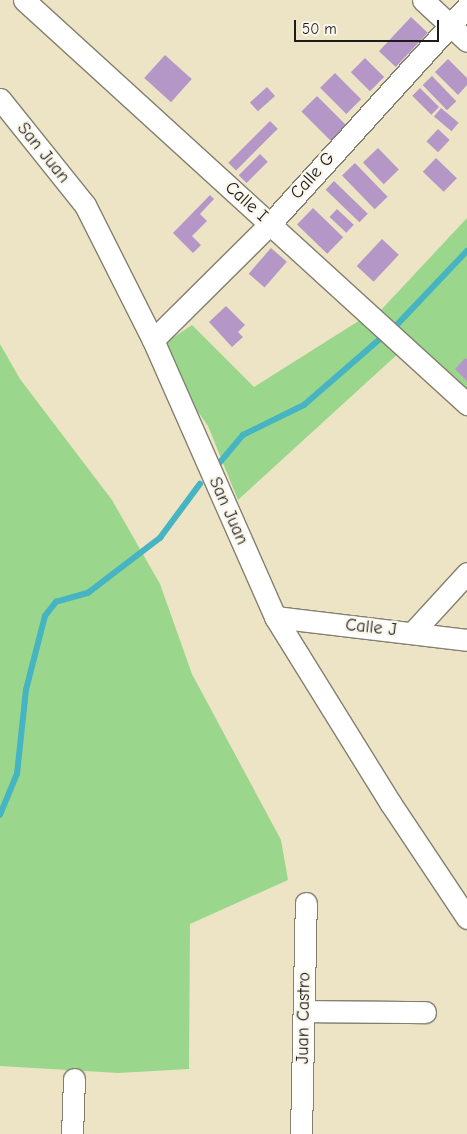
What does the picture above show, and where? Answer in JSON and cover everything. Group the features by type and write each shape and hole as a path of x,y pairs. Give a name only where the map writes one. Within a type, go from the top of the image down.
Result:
{"street":[{"name":"Calle I","path":"24,0 467,404"},
{"path":"423,0 467,41"},
{"name":"Calle G","path":"154,340 270,224 467,7"},
{"name":"San Juan","path":"0,99 85,205 154,340 275,617 391,804 467,918"},
{"path":"413,632 467,573"},
{"name":"Calle J","path":"275,617 413,632 467,640"},
{"name":"Juan Castro","path":"301,1134 306,903"},
{"path":"304,1011 425,1012"},
{"path":"72,1134 74,1079"}],"green space":[{"path":"467,218 467,390 381,310"},
{"path":"365,317 401,351 238,500 208,426 184,392 165,343 192,325 254,387"},
{"path":"0,344 20,379 112,500 160,584 192,674 281,840 288,880 190,924 189,1069 118,1073 0,1066"}],"building":[{"path":"411,17 428,33 396,67 379,51"},
{"path":"165,55 192,79 171,102 144,78"},
{"path":"365,58 384,77 370,91 351,72"},
{"path":"448,59 467,78 467,85 458,95 435,72"},
{"path":"335,73 361,99 346,114 320,88"},
{"path":"432,76 456,101 447,110 423,85"},
{"path":"267,87 275,96 258,111 250,102"},
{"path":"420,88 439,107 431,115 412,96"},
{"path":"317,96 346,125 330,141 301,112"},
{"path":"441,108 459,123 452,131 434,116"},
{"path":"270,121 278,129 236,170 228,163"},
{"path":"438,129 450,140 438,152 426,141"},
{"path":"378,148 399,170 384,184 363,163"},
{"path":"260,154 268,162 247,183 239,175"},
{"path":"436,158 457,178 444,192 423,172"},
{"path":"355,163 388,197 375,209 342,176"},
{"path":"334,181 368,214 359,222 326,190"},
{"path":"210,195 214,199 200,214 207,221 192,236 201,245 193,253 173,233"},
{"path":"313,208 343,237 327,254 297,225"},
{"path":"337,209 354,225 346,233 329,217"},
{"path":"382,239 399,255 374,282 357,266"},
{"path":"271,248 287,262 265,287 249,274"},
{"path":"226,306 245,325 238,332 243,337 232,347 209,322"},
{"path":"465,358 467,359 467,381 455,369"}],"waterway":[{"path":"394,328 467,251"},
{"path":"217,466 243,435 304,405 381,338"},
{"path":"0,815 17,774 26,690 45,616 56,602 88,593 160,538 200,484"}]}
